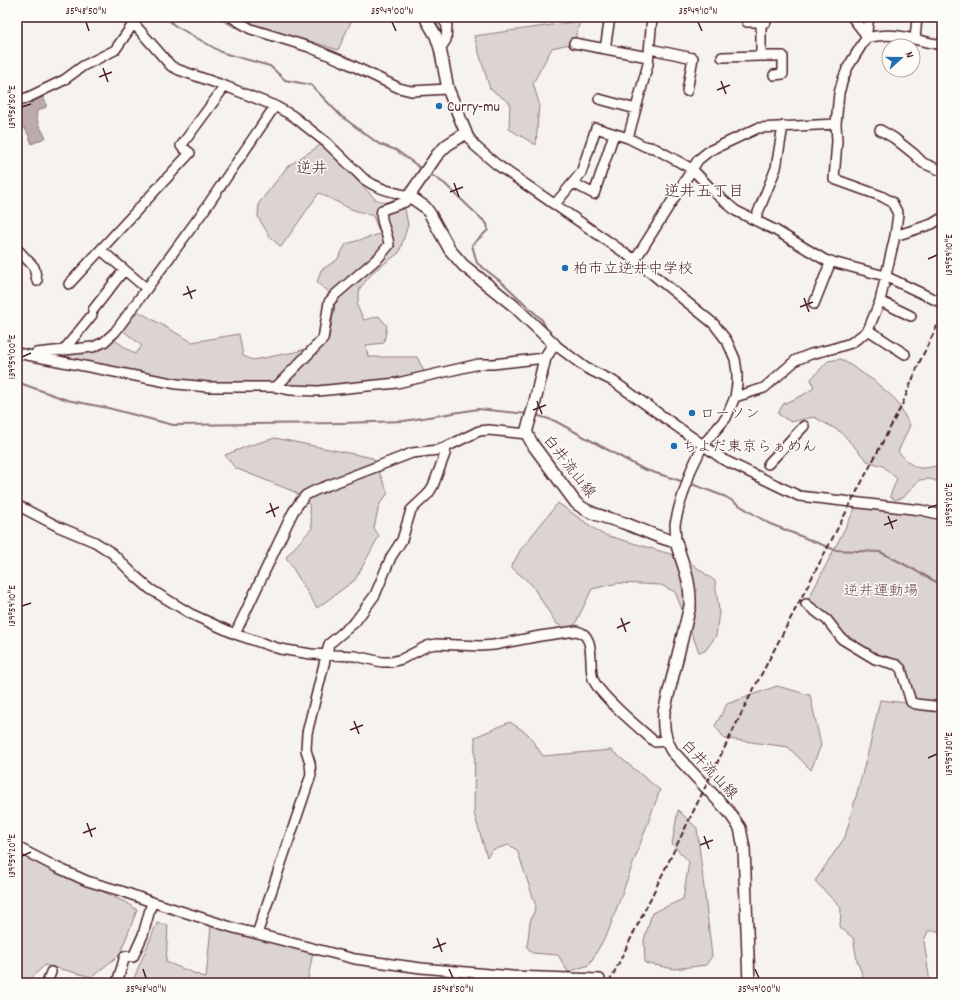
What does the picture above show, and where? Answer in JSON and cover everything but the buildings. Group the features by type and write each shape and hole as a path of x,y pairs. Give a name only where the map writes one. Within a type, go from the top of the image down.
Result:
{"main road":[{"path":"425,17 436,36 448,89 466,133 447,145 437,155 409,196 425,207 450,250 463,265 514,306 554,344"},
{"name":"白井流山線","path":"554,344 545,358 527,429 527,434 533,445 576,503 585,510 624,523 666,540 676,542 689,580 690,606 664,712 663,726 666,741 672,751 724,806 740,828 744,848 749,983"}],"street":[{"path":"231,17 251,29 309,47 343,61 399,88 411,91 434,91 448,89"},
{"path":"440,50 446,40 447,25 441,17"},
{"path":"605,49 610,17"},
{"path":"628,138 649,53 652,17"},
{"path":"748,17 747,22 763,19 761,56"},
{"path":"852,17 866,37"},
{"path":"734,397 764,388 796,360 811,354 835,348 862,336 868,330 880,301 898,222 898,214 892,202 882,196 834,179 837,141 836,124 839,94 848,67 866,37 869,17"},
{"path":"915,38 917,17"},
{"path":"17,101 29,97 64,80 83,66 115,50 133,19 171,66 275,106 307,126 371,184 388,191 409,196 404,202 382,210 381,216 389,236 389,245 379,257 336,294 329,302 323,339 276,387"},
{"path":"866,37 883,34 912,38"},
{"path":"921,40 942,45"},
{"path":"574,43 605,49 693,58 687,91"},
{"path":"722,57 783,56 783,74 774,75"},
{"path":"69,284 190,153 181,146 225,86"},
{"path":"599,99 636,109"},
{"path":"27,354 93,347 104,342 115,332 205,209 275,106"},
{"path":"635,260 698,160 709,151 758,128 836,124"},
{"path":"755,220 776,168 783,126"},
{"path":"555,204 581,173 596,128 628,138 644,146 654,148 692,169 716,194 736,210 775,230 825,260 886,276 942,302"},
{"path":"880,130 894,138 923,163 942,171"},
{"path":"466,133 475,146 484,155 635,260 714,324 727,341 737,372 737,384 734,397 726,418 703,445 691,470 675,524 676,542"},
{"path":"573,183 594,194 614,134"},
{"path":"895,236 932,224 942,218"},
{"path":"17,249 34,267 37,281"},
{"path":"101,250 146,288"},
{"path":"814,304 831,262"},
{"path":"63,351 124,270"},
{"path":"880,301 911,316"},
{"path":"868,330 905,354"},
{"path":"554,344 586,368 613,381 724,460 799,496 921,510 942,516"},
{"path":"17,353 177,384 208,387 276,387 291,390 318,391 397,383 479,364 493,364 545,358"},
{"path":"768,464 804,426"},
{"path":"235,634 293,512 306,495 412,453 438,450 479,431 489,430 527,434"},
{"path":"257,934 311,775 310,763 306,750 307,734 329,644 355,622 375,595 391,557 402,540 411,510 428,494 433,486 445,454 446,447"},
{"path":"17,505 59,527 95,542 112,553 132,574 150,589 191,614 235,634 280,649 311,654 355,656 382,662 391,662 402,659 427,646 436,644 480,646 494,645 540,636 576,631 581,632 586,637 590,647 591,671 596,686 654,742 666,741"},
{"path":"806,604 827,620 842,639 875,659 897,665 901,669 911,702 942,707"},
{"path":"17,847 87,881 234,928 355,959 512,976 600,979"},
{"path":"117,983 125,956 133,957 143,935 152,902"},
{"path":"47,983 51,972"}],"green space":[{"path":"216,17 353,17 338,50 310,41 234,27"},
{"path":"580,21 574,43 552,48 533,83 539,103 536,145 509,129 510,103 490,89 474,36"},
{"path":"322,144 375,199 405,209 408,225 399,253 374,271 360,288 357,306 364,320 379,316 387,326 384,343 366,345 368,357 417,357 425,373 364,383 309,388 272,382 223,384 191,381 60,359 43,354 113,339 135,354 142,346 121,329 136,310 192,342 239,334 243,356 253,360 295,352 328,342 335,307 328,291 317,283 321,270 337,260 346,244 380,234 373,216 351,209 319,193 281,247 270,237 258,217 259,203 288,166"},
{"path":"841,359 873,380 895,399 910,425 898,452 913,465 920,468 940,465 942,463 942,484 931,479 919,480 904,497 895,500 890,496 897,479 883,466 867,461 841,432 814,417 791,422 778,414 783,404 814,388 811,379 828,361"},
{"path":"275,438 373,458 388,493 379,505 374,528 379,536 355,580 317,608 286,557 312,528 309,504 295,492 235,468 225,455"},
{"path":"558,503 602,534 684,558 715,581 719,611 716,636 705,651 699,652 675,592 661,585 618,583 592,589 571,633 556,623 531,584 511,567 521,549"},
{"name":"逆井運動場","path":"858,503 942,515 942,931 928,931 924,941 930,983 865,983 857,960 853,938 840,927 841,908 815,881 845,837 870,745 880,700 916,704 897,665 842,639 806,604"},
{"path":"777,686 810,695 821,745 811,770 788,747 725,739 715,726 727,704"},
{"path":"510,722 528,734 543,756 611,750 660,790 608,932 589,965 568,972 558,955 532,953 527,947 530,922 536,906 517,850 509,845 492,850 487,857 474,813 475,737"},
{"path":"678,810 697,828 712,956 706,965 674,969 645,963 644,940 652,913 683,899 689,862 672,844"},
{"path":"17,851 129,904 137,910 120,954 92,977 45,965 26,983 17,983"},
{"path":"157,923 168,925 166,962 206,978 211,926 313,952 307,983 132,983"}],"shaded area":[{"path":"43,97 46,107 37,111 37,118 46,137 32,144 25,129 17,123 17,108"}],"waterway":[{"path":"166,17 174,25 223,53 270,66 285,80 311,85 341,116 379,144 396,150 422,169"},
{"path":"429,173 445,184 487,224 488,230 472,245 477,263 504,284 542,320 548,332"},
{"path":"543,389 548,376 548,368"},
{"path":"17,382 67,400 108,408 173,425 404,421 478,409 528,414"},
{"path":"536,415 555,421 643,469 684,482"},
{"path":"689,483 726,497 768,523 835,550 880,552 942,585"}],"railway":[{"path":"609,983 748,700 902,405 920,361 942,316"}],"place":[{"name":"Curry-mu","path":"439,106"},
{"name":"柏市立逆井中学校","path":"565,268"},
{"name":"ローソン","path":"692,413"},
{"name":"ちよだ東京らぁめん","path":"674,446"}],"district":[{"name":"逆井","path":"312,167"},
{"name":"逆井五丁目","path":"704,190"}]}
